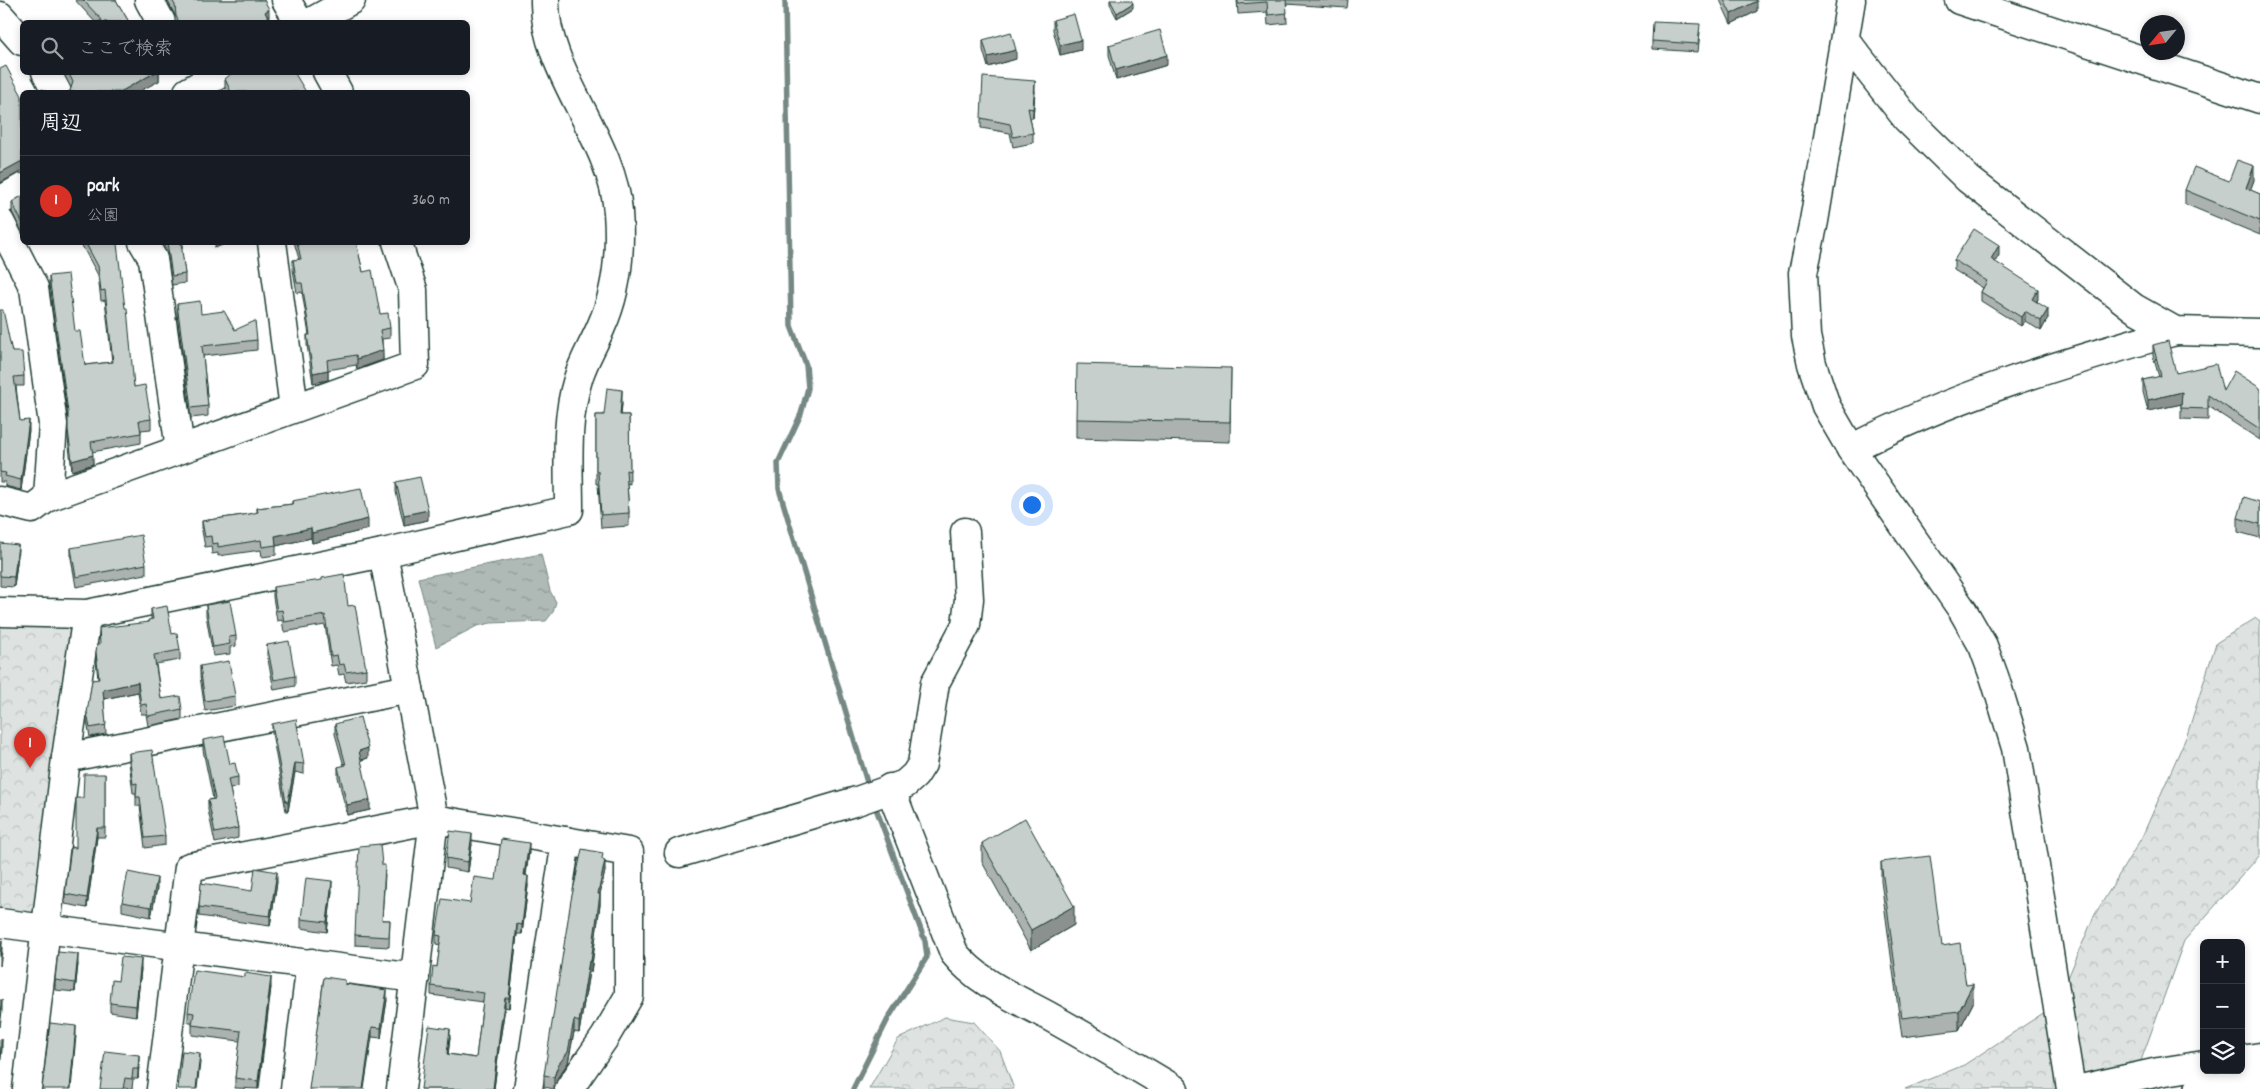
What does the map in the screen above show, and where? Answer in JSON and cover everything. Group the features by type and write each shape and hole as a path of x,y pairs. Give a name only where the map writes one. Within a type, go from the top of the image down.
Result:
{"street":[{"path":"149,0 160,20"},
{"path":"286,0 298,20"},
{"path":"315,20 351,0"},
{"path":"0,612 87,614 382,553 569,510 574,399 578,378 602,327 611,301 618,265 620,232 614,183 548,36 545,0"},
{"path":"1851,0 1814,221 1803,273 1806,336 1812,364 1826,406 1851,449 1963,610 1983,646 1995,680 2016,748 2071,1089"},
{"path":"1959,0 2260,99"},
{"path":"0,16 20,39"},
{"path":"1845,40 1907,119 1968,179 2134,308 2175,331"},
{"path":"48,75 57,90"},
{"path":"193,86 217,75"},
{"path":"329,75 337,90"},
{"path":"0,201 20,189"},
{"path":"0,222 34,288 53,424 48,497"},
{"path":"145,245 152,259 180,449"},
{"path":"272,245 294,408"},
{"path":"0,501 32,509 48,497 415,365 413,290 398,245"},
{"path":"1851,449 1884,432 1980,393 2065,363 2175,331 2260,332"},
{"path":"679,854 857,801 905,784 916,775 922,764 935,683 966,625 969,599 965,532"},
{"path":"382,553 434,819 401,1089"},
{"path":"27,1089 66,758 87,614"},
{"path":"66,758 409,688"},
{"path":"890,788 954,953 963,964 984,982 1118,1055 1174,1089"},
{"path":"161,1089 189,867 434,819 629,852 629,996 606,1037 569,1089"},
{"path":"528,1089 566,841"},
{"path":"0,923 179,945 415,978"},
{"path":"295,1089 311,963"},
{"path":"2245,1059 2260,1057"},
{"path":"2081,1089 2159,1072 2200,1066"},
{"path":"2199,1089 2260,1081"}],"green space":[{"path":"2256,618 2260,621 2260,855 2184,941 2134,1080 2136,1089 1905,1089 1964,1065 2057,1004 2094,916 2142,837 2187,735 2216,643"},
{"path":"0,620 78,620 39,922 0,916"},
{"path":"945,1017 974,1022 1000,1051 1014,1089 869,1089 898,1039"}],"water":[{"path":"541,554 550,591 556,602 553,612 546,621 491,623 477,626 436,647 418,578"}],"building":[{"path":"83,0 116,0 128,20 102,20"},
{"path":"172,0 264,0 269,9 265,12 269,20 178,20"},
{"path":"1110,0 1131,0 1133,3 1117,13"},
{"path":"1238,0 1286,0 1287,13 1268,15 1267,2 1238,4"},
{"path":"1724,0 1756,0 1757,1 1731,14"},
{"path":"1074,14 1081,40 1060,45 1053,20"},
{"path":"1653,22 1700,24 1698,44 1652,41"},
{"path":"1160,30 1167,55 1116,70 1109,45"},
{"path":"1011,32 1016,50 988,57 983,40"},
{"path":"6,66 20,92 20,162 0,173 0,69"},
{"path":"70,75 151,75 124,90 70,90 73,82"},
{"path":"230,75 296,75 305,90 230,90 225,79"},
{"path":"983,77 1035,81 1033,109 1028,108 1033,133 1013,137 1010,124 981,118"},
{"path":"2237,160 2254,166 2246,188 2260,194 2260,221 2185,190 2194,167 2229,181"},
{"path":"20,197 20,218 12,202"},
{"path":"1974,229 1999,245 1991,259 2038,289 2032,299 2048,309 2041,321 2025,311 2021,317 1981,292 1987,281 1954,260"},
{"path":"87,245 117,245 125,308 127,308 134,387 145,385 151,419 139,421 141,433 91,442 93,455 72,461 68,412 49,276 68,274 75,331 80,331 85,365 113,362 105,290 101,291 98,266"},
{"path":"167,245 181,245 185,274 172,276"},
{"path":"298,245 357,245 363,272 372,270 380,314 388,313 390,328 380,330 383,350 357,359 356,355 327,360 328,370 313,373 307,335 310,335 302,283 297,283 293,260 301,259"},
{"path":"200,301 201,314 224,311 235,330 255,321 257,340 202,346 208,406 191,408 177,304"},
{"path":"0,310 3,310 12,352 22,352 24,376 14,377 20,421 29,420 21,480 5,476 6,473 0,472"},
{"path":"2168,341 2176,373 2216,364 2223,391 2234,371 2260,388 2260,429 2208,395 2208,409 2181,408 2182,392 2148,400 2143,380 2161,376 2153,345"},
{"path":"1077,364 1231,368 1230,422 1076,419"},
{"path":"607,388 622,390 620,415 629,415 630,471 626,470 629,513 601,515 598,471 596,471 596,415 604,415"},
{"path":"420,477 428,510 404,515 396,482"},
{"path":"361,488 368,519 312,533 311,528 275,536 276,545 262,547 261,540 218,547 218,543 212,544 211,536 205,537 202,521 250,514 258,512 257,508 293,504 292,501"},
{"path":"2244,497 2260,502 2260,524 2238,518"},
{"path":"141,535 146,564 76,577 71,548"},
{"path":"0,543 18,545 14,577 0,576"},
{"path":"344,574 348,606 355,605 366,669 346,672 344,664 339,665 337,655 331,656 325,615 284,622 282,610 277,611 273,587 322,580 322,578"},
{"path":"230,601 236,636 229,637 230,644 213,647 206,605"},
{"path":"167,606 172,634 177,633 180,650 154,655 161,699 180,696 182,709 148,716 146,704 141,705 138,682 103,690 106,725 90,728 87,713 92,680 99,679 96,652 97,644 100,644 99,628 149,622 148,620 153,619 151,609"},
{"path":"289,641 295,676 274,680 267,645"},
{"path":"229,661 235,696 205,701 200,666"},
{"path":"360,717 368,748 359,751 370,800 347,805 338,767 346,765 335,724"},
{"path":"296,719 304,764 295,763 288,802 286,802 272,724"},
{"path":"224,736 230,764 235,763 238,777 228,779 238,828 215,833 208,800 215,799 203,740"},
{"path":"152,750 165,836 145,838 140,797 136,797 137,783 133,784 129,753"},
{"path":"84,774 105,774 105,828 97,828 87,898 65,894 71,847 76,848 76,798 83,798"},
{"path":"1025,818 1074,906 1031,930 982,843"},
{"path":"450,831 472,834 468,862 446,858"},
{"path":"501,839 529,843 524,875 528,876 522,925 517,924 509,998 505,998 493,1089 421,1089 429,1026 450,1029 447,1054 476,1058 484,993 431,986 433,966 437,967 441,936 436,935 442,899 470,903 474,877 496,880"},
{"path":"380,844 382,865 385,865 382,920 390,920 389,937 355,935 359,846"},
{"path":"582,849 603,853 602,859 605,860 598,894 600,894 591,961 589,961 579,1022 574,1020 568,1052 558,1065 554,1077 544,1075 571,900"},
{"path":"1930,856 1942,946 1960,943 1966,985 1973,984 1959,1011 1902,1018 1881,862"},
{"path":"255,868 277,872 270,916 199,907 201,883 252,891"},
{"path":"128,872 157,878 151,907 122,902"},
{"path":"306,878 332,881 327,922 301,919"},
{"path":"58,952 78,954 75,983 55,980"},
{"path":"121,957 141,959 136,1006 110,1003 112,980 118,981"},
{"path":"194,970 245,977 245,973 271,977 258,1081 235,1078 241,1031 192,1025 194,1013 188,1012"},
{"path":"324,977 345,980 345,984 387,990 381,1028 372,1027 363,1089 309,1089"},
{"path":"0,1000 2,1000 0,1016"},
{"path":"50,1023 76,1026 70,1089 42,1089"},
{"path":"0,1039 2,1039 0,1057"},
{"path":"105,1051 139,1055 138,1069 133,1069 132,1079 125,1078 123,1089 100,1089"},
{"path":"182,1051 200,1053 196,1089 178,1089"}],"waterway":[{"path":"785,0 791,326 806,365 808,388 801,414 778,463 779,489 869,789"},
{"path":"853,1089 889,1017 927,957 925,941 874,803"}],"place":[{"name":"park","path":"30,768"}]}
